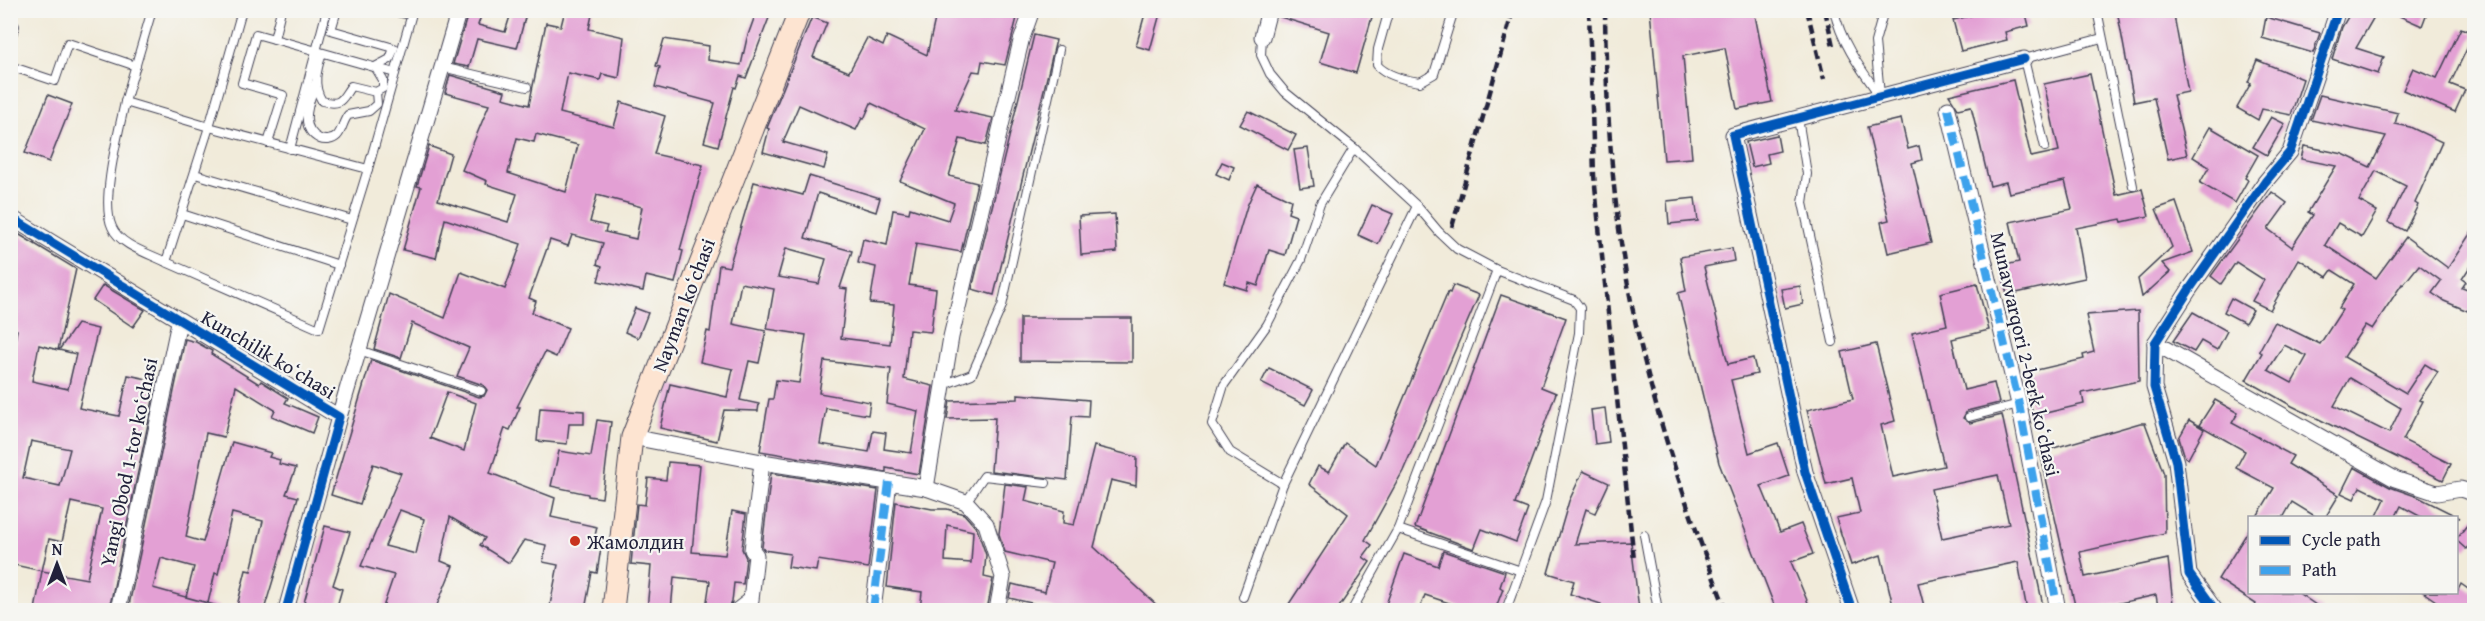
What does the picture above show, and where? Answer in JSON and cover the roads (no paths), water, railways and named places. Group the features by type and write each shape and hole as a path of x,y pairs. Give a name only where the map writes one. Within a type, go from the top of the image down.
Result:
{"main road":[{"name":"Nayman koʻchasi","path":"613,610 632,437 800,10"}],"street":[{"path":"339,417 459,10"},
{"path":"926,488 951,337 1021,41 1032,10"},
{"path":"1262,37 1269,10"},
{"path":"2216,610 2189,573 2176,462 2154,387 2155,343 2188,290 2258,191 2290,152 2338,10"},
{"path":"1852,610 1805,472 1733,135 2024,59"},
{"name":"Munavvarqori 2-berk koʻchasi","path":"1948,109 2019,404 2058,610"},
{"name":"Kunchilik koʻchasi","path":"10,217 179,322 339,417 286,610"},
{"name":"Yangi Obod 1-tor koʻchasi","path":"118,610 179,322"},
{"path":"2155,343 2395,479 2437,493 2460,489 2475,493"},
{"path":"632,437 762,462 926,488 966,502 986,524 1003,577 997,609"},
{"path":"738,610 751,600 756,555 752,550 762,462"},
{"path":"873,610 889,482"}],"lane":[{"path":"152,10 115,145 108,208 112,228 127,243 166,262 319,328 368,169 412,10"},
{"path":"166,262 195,174 242,10"},
{"path":"274,39 281,10"},
{"path":"327,10 316,81 307,111 306,123 321,140 332,140 339,135 348,115 369,111 377,104 376,92"},
{"path":"337,10 331,30 394,48 390,59 375,67"},
{"path":"388,10 405,15 406,10"},
{"path":"1389,10 1378,49 1377,65 1382,71 1420,82 1434,74 1454,10"},
{"path":"1834,10 1838,27 1856,62 1880,96"},
{"path":"1880,96 1875,42 1884,10"},
{"path":"2097,10 2133,186"},
{"path":"10,25 15,26 10,40"},
{"path":"268,143 283,95 242,83 256,34 395,73"},
{"path":"1262,37 1261,55 1270,74 1285,92 1354,148 1417,206 1457,249 1497,270 1574,300 1580,308 1581,315 1546,501 1506,610"},
{"path":"2044,147 2024,59 2102,38"},
{"path":"10,66 54,81 68,43 136,66"},
{"path":"943,385 972,374 1002,306 1059,50"},
{"path":"290,149 319,52"},
{"path":"316,81 318,95 322,101 334,104 343,100 351,86 376,92 383,88 383,80 375,67"},
{"path":"442,67 527,87"},
{"path":"125,102 368,169"},
{"path":"1798,117 1807,174 1803,203 1833,342"},
{"path":"1283,484 1230,452 1212,424 1224,385 1267,325 1301,260 1320,204 1354,148"},
{"path":"195,174 352,220"},
{"path":"1243,597 1283,484 1417,206"},
{"path":"182,214 339,265"},
{"path":"1353,610 1398,528 1497,270"},
{"path":"359,350 481,391"},
{"path":"1969,417 2019,404"},
{"path":"966,502 984,476 1046,483"},
{"path":"1398,528 1521,571"},
{"path":"1644,535 1658,610"},
{"path":"997,609 1020,610"}],"railway":[{"path":"1452,227 1513,10"},
{"path":"1589,10 1594,175 1634,560"},
{"path":"1605,10 1611,156 1619,229 1631,301 1660,419 1726,610"},
{"path":"1807,10 1824,79"},
{"path":"1825,10 1833,46"}],"place":[{"name":"Жамолдин","path":"575,541"}]}
